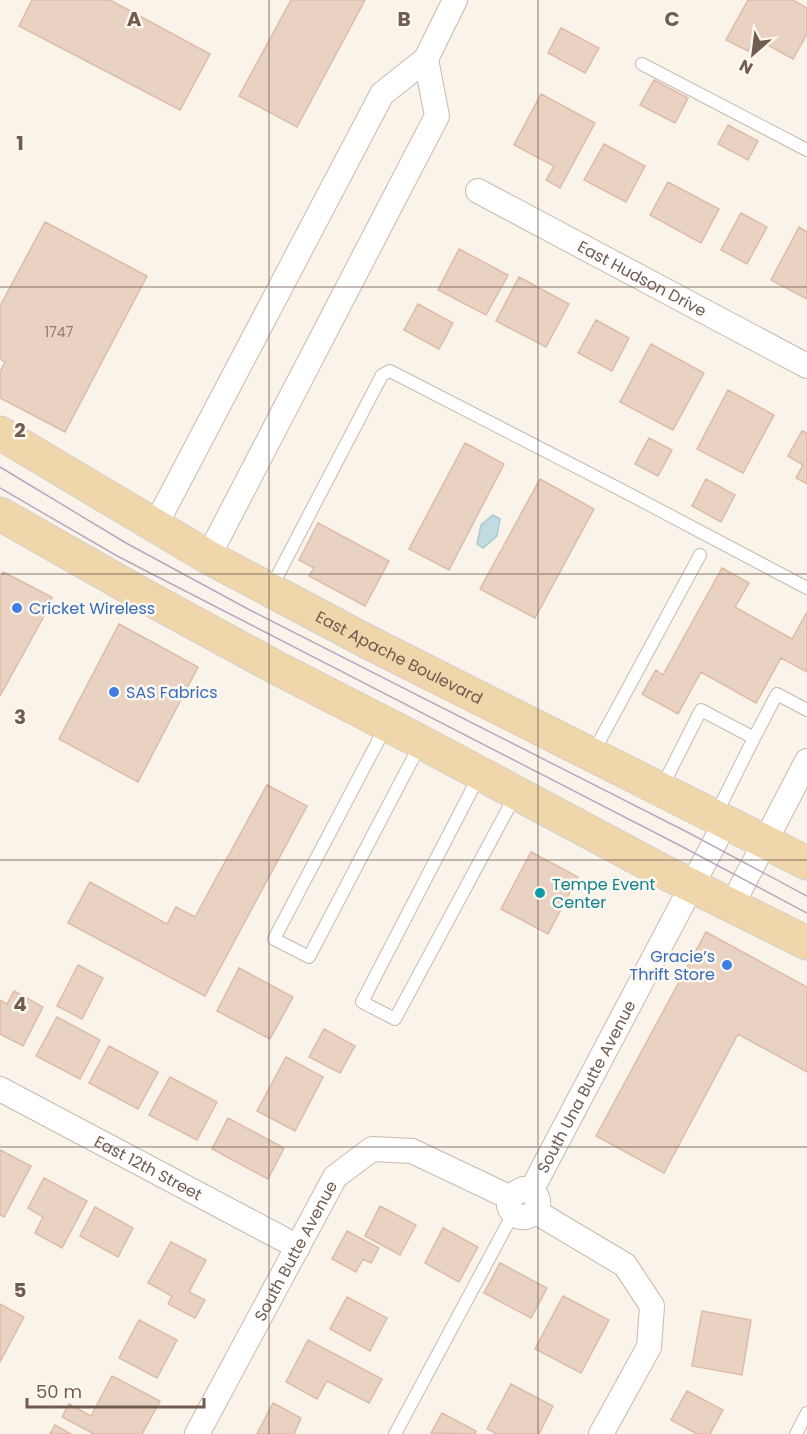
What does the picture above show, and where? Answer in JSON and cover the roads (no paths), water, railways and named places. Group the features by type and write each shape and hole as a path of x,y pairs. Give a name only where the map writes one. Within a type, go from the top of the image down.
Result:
{"main road":[{"name":"East Apache Boulevard","path":"0,432 208,557 368,642 807,863"},
{"path":"0,514 277,668 691,885 807,943"}],"street":[{"path":"154,526 382,94 426,59 455,0"},
{"path":"208,557 437,116 426,59"},
{"name":"East Hudson Drive","path":"478,191 807,366"},
{"path":"732,905 807,761"},
{"name":"South Una Butte Avenue","path":"520,1203 691,885 721,818"},
{"name":"East 12th Street","path":"0,1089 298,1247"},
{"name":"South Butte Avenue","path":"197,1434 335,1177 372,1149 412,1150 520,1203 625,1265 652,1306 649,1347 601,1434"}],"lane":[{"path":"642,64 807,150"},
{"path":"270,590 382,375 390,371 807,588"},
{"path":"592,754 700,555"},
{"path":"721,818 754,738 777,694 807,710"},
{"path":"661,788 700,710 754,738"},
{"path":"387,724 274,939 309,957 421,742"},
{"path":"480,775 362,1002 394,1019 516,793"},
{"path":"395,1434 520,1203"},
{"path":"796,1434 807,1413"}],"water":[{"path":"493,515 500,519 497,536 483,548 477,544 481,525"}],"tram line":[{"path":"0,467 126,543 248,609 687,832 807,896"},
{"path":"0,488 119,557 807,913"}],"place":[{"name":"Cricket Wireless","path":"17,608"},
{"name":"SAS Fabrics","path":"114,692"},
{"name":"Tempe Event Center","path":"540,893"},
{"name":"Gracie’s Thrift Store","path":"727,965"}]}
